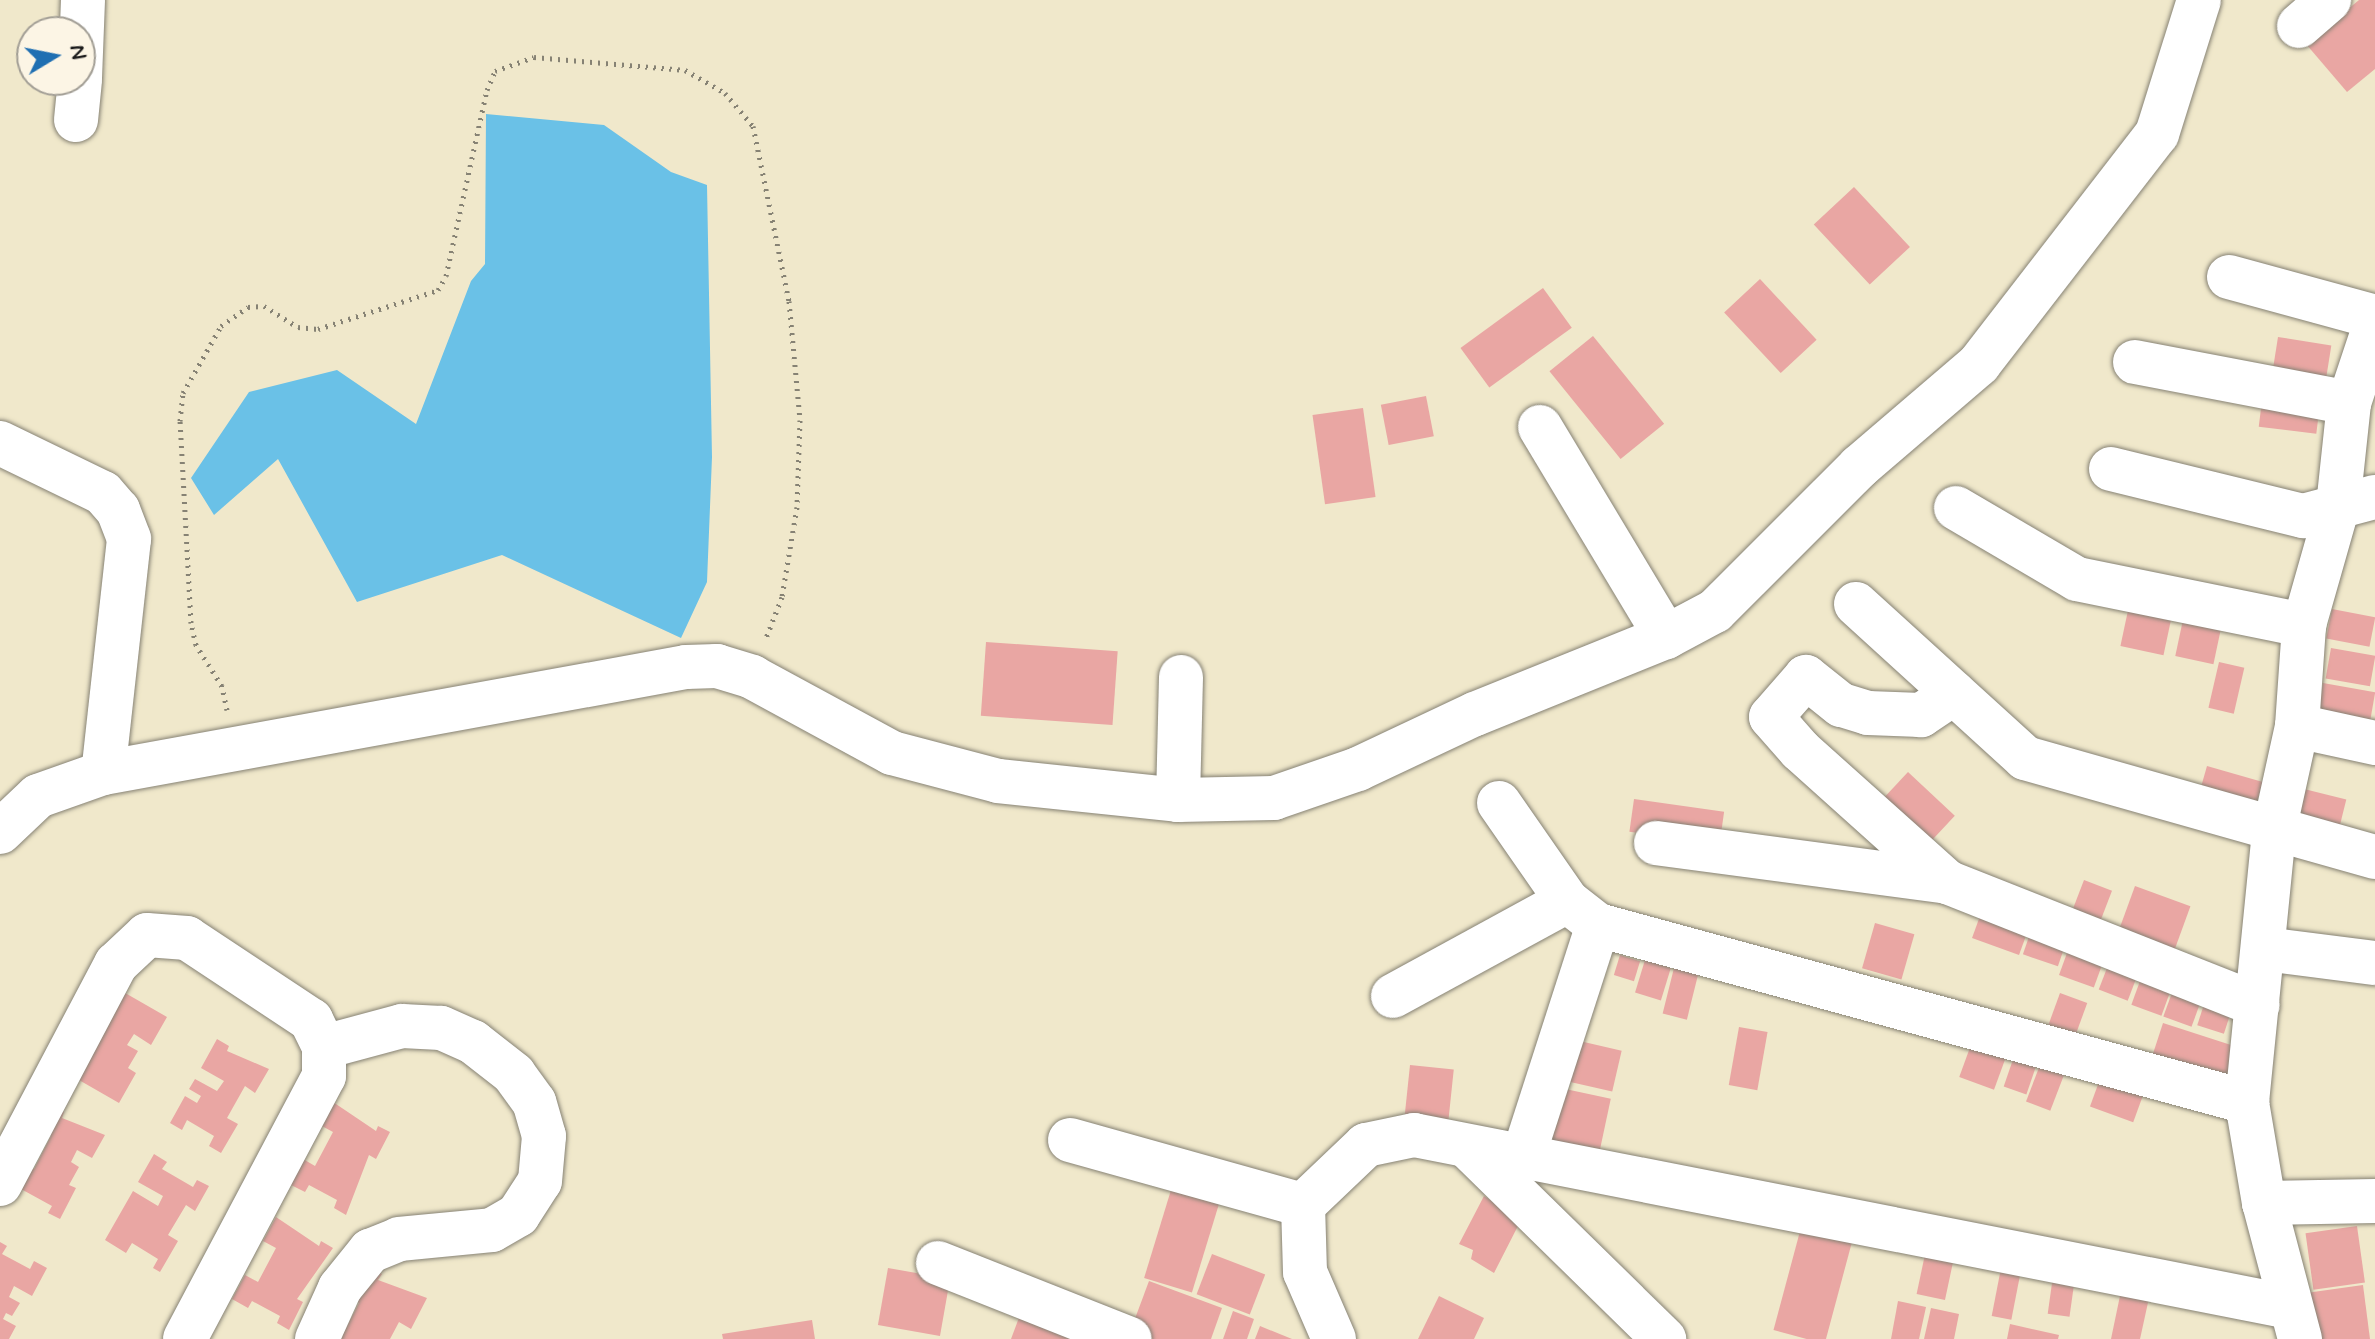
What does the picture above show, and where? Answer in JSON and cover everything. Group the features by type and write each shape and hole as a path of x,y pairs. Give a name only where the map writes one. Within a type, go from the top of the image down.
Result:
{"street":[{"path":"0,832 38,796 103,773 686,667 717,666 752,677 892,753 943,770 1178,800 1288,793 1358,769 1490,707 1666,637 1715,611 1859,467 1979,364 2157,134 2199,0"},
{"path":"2229,277 2375,317"},
{"path":"1334,1339 1305,1272 1303,1205 1366,1145 1414,1135 2295,1323 2264,1203 2247,1102 2265,949 2274,831 2297,726 2304,625 2357,501 2359,396 2375,325"},
{"path":"2135,362 2359,396"},
{"path":"1540,427 1666,637"},
{"path":"0,443 103,493 118,510 129,539 103,773"},
{"path":"2111,469 2303,516 2320,516 2357,501"},
{"path":"1956,508 2077,579 2304,625"},
{"path":"1856,604 2025,758 2274,831 2375,857"},
{"path":"1178,800 1181,677"},
{"path":"1947,882 1800,750 1771,714 1806,677 1841,705 1868,713 1921,715 1954,693"},
{"path":"2297,726 2375,743"},
{"path":"1499,803 1582,913 2247,1102"},
{"path":"1656,843 1947,882 2258,1005"},
{"path":"1393,996 1582,913"},
{"path":"1523,1157 1582,913"},
{"path":"0,1184 116,964 147,935 187,938 311,1020 324,1047 324,1076 185,1339"},
{"path":"2265,949 2375,963"},
{"path":"317,1339 340,1288 370,1251 399,1239 492,1230 518,1215 540,1181 544,1136 534,1102 514,1074 473,1042 441,1028 402,1026 324,1047"},
{"path":"1070,1140 1303,1205"},
{"path":"1470,1149 1664,1339"},
{"path":"2264,1203 2375,1201"},
{"path":"938,1263 1130,1339"}],"path":[{"path":"230,750 222,686 196,645 191,623 183,393 221,326 248,307 264,306 298,327 318,329 438,290 446,276 487,90 495,71 534,57 685,70 725,93 753,126 784,272 800,420 797,507 782,597 752,677"}],"water":[{"path":"486,114 604,125 671,172 707,185 712,457 707,582 681,638 502,555 357,602 278,459 214,515 191,478 249,392 337,370 416,424 471,281 485,264"}],"building":[{"path":"2359,0 2375,0 2375,69 2347,92 2306,44"},
{"path":"1854,187 1910,247 1870,284 1814,225"},
{"path":"1760,279 1817,340 1781,373 1724,312"},
{"path":"1543,288 1572,328 1489,388 1460,348"},
{"path":"1593,336 1664,424 1621,459 1549,371"},
{"path":"2278,337 2331,345 2324,392 2271,383"},
{"path":"2263,392 2321,399 2316,434 2259,427"},
{"path":"1426,396 1434,436 1389,445 1381,405"},
{"path":"1363,408 1376,497 1325,504 1312,415"},
{"path":"2130,601 2173,610 2163,655 2120,646"},
{"path":"2332,609 2375,617 2369,647 2326,638"},
{"path":"2184,615 2222,623 2213,664 2175,656"},
{"path":"986,642 1118,651 1113,725 981,716"},
{"path":"2331,648 2375,656 2370,686 2326,679"},
{"path":"2219,662 2244,668 2234,714 2208,708"},
{"path":"2323,683 2375,692 2369,730 2316,720"},
{"path":"2207,766 2263,782 2253,815 2198,799"},
{"path":"1908,772 1955,816 1929,843 1882,800"},
{"path":"2292,786 2346,800 2336,839 2282,826"},
{"path":"1634,799 1724,812 1720,844 1629,832"},
{"path":"2084,880 2112,891 2095,936 2067,925"},
{"path":"2135,886 2190,906 2174,951 2119,931"},
{"path":"1984,905 2031,922 2019,955 1972,938"},
{"path":"1875,923 1914,934 1901,979 1862,968"},
{"path":"2033,925 2068,937 2058,966 2023,954"},
{"path":"2071,942 2106,955 2094,988 2059,975"},
{"path":"1620,955 1640,961 1634,981 1614,975"},
{"path":"2112,955 2141,966 2128,1001 2099,990"},
{"path":"1645,960 1671,968 1661,1000 1635,993"},
{"path":"1674,968 1698,974 1687,1020 1663,1014"},
{"path":"2144,970 2174,981 2161,1016 2131,1005"},
{"path":"2177,979 2205,989 2192,1027 2163,1017"},
{"path":"113,986 167,1017 151,1045 134,1034 127,1045 138,1051 128,1068 136,1073 119,1103 65,1072"},
{"path":"2209,989 2236,998 2224,1034 2197,1025"},
{"path":"2060,993 2087,1003 2071,1047 2044,1037"},
{"path":"2163,1023 2237,1047 2224,1089 2149,1065"},
{"path":"1739,1027 1768,1032 1757,1090 1729,1085"},
{"path":"1976,1031 2011,1044 1994,1090 1959,1077"},
{"path":"217,1039 229,1046 227,1051 269,1069 255,1093 245,1086 227,1118 238,1124 221,1153 209,1146 214,1136 187,1120 182,1130 170,1123 185,1096 197,1103 201,1096 189,1089 195,1079 217,1091 224,1081 201,1068"},
{"path":"1571,1039 1622,1051 1612,1092 1562,1080"},
{"path":"2018,1045 2041,1053 2026,1094 2004,1087"},
{"path":"2045,1052 2069,1061 2050,1111 2026,1101"},
{"path":"1410,1065 1454,1070 1448,1121 1405,1117"},
{"path":"2104,1068 2147,1084 2133,1122 2090,1107"},
{"path":"1556,1087 1611,1099 1599,1153 1544,1142"},
{"path":"333,1102 376,1131 378,1126 390,1132 376,1159 369,1155 346,1215 334,1208 337,1200 309,1185 305,1192 289,1184 303,1159 315,1166 333,1132 320,1125"},
{"path":"50,1104 64,1112 62,1118 105,1135 92,1158 77,1150 71,1162 79,1167 69,1185 76,1188 60,1219 48,1213 52,1206 21,1189 19,1161 34,1169 51,1136 37,1128"},
{"path":"154,1154 167,1162 162,1169 193,1187 197,1180 209,1186 195,1211 186,1205 168,1235 178,1241 160,1272 153,1268 158,1259 132,1243 126,1253 105,1240 133,1191 158,1206 163,1196 138,1182"},
{"path":"1171,1190 1219,1205 1192,1293 1144,1278"},
{"path":"1484,1196 1521,1220 1494,1273 1471,1259 1473,1250 1459,1244"},
{"path":"276,1217 319,1246 321,1241 333,1248 297,1299 303,1302 289,1330 277,1323 280,1316 252,1301 248,1308 232,1299 245,1275 258,1282 276,1248 263,1241"},
{"path":"1803,1220 1854,1234 1826,1339 1807,1339 1773,1330"},
{"path":"2357,1226 2365,1282 2313,1290 2306,1233"},
{"path":"0,1242 7,1246 2,1254 30,1269 34,1261 47,1268 32,1296 14,1286 9,1297 20,1303 12,1316 6,1313 3,1319 16,1326 9,1339 0,1339"},
{"path":"1927,1245 1955,1251 1945,1300 1917,1294"},
{"path":"1212,1254 1265,1274 1250,1315 1197,1294"},
{"path":"2002,1263 2022,1267 2011,1320 1992,1316"},
{"path":"368,1266 382,1274 378,1280 427,1298 411,1329 399,1322 390,1339 329,1339 345,1330 359,1303 351,1298"},
{"path":"888,1268 950,1279 940,1336 878,1325"},
{"path":"2053,1276 2075,1279 2069,1317 2048,1314"},
{"path":"1149,1281 1222,1308 1211,1339 1148,1339 1130,1332"},
{"path":"2363,1285 2370,1339 2312,1339 2306,1293"},
{"path":"2121,1291 2149,1298 2140,1339 2111,1339"},
{"path":"1439,1296 1484,1318 1474,1339 1418,1339"},
{"path":"1898,1301 1926,1307 1919,1339 1891,1339"},
{"path":"1023,1307 1073,1339 1011,1339"},
{"path":"1931,1308 1959,1314 1954,1339 1924,1339"},
{"path":"1233,1311 1254,1319 1247,1339 1223,1339"},
{"path":"812,1320 815,1339 723,1339 722,1334"},
{"path":"2010,1324 2059,1335 2058,1339 2007,1339"},
{"path":"1260,1326 1292,1339 1255,1339"}]}
